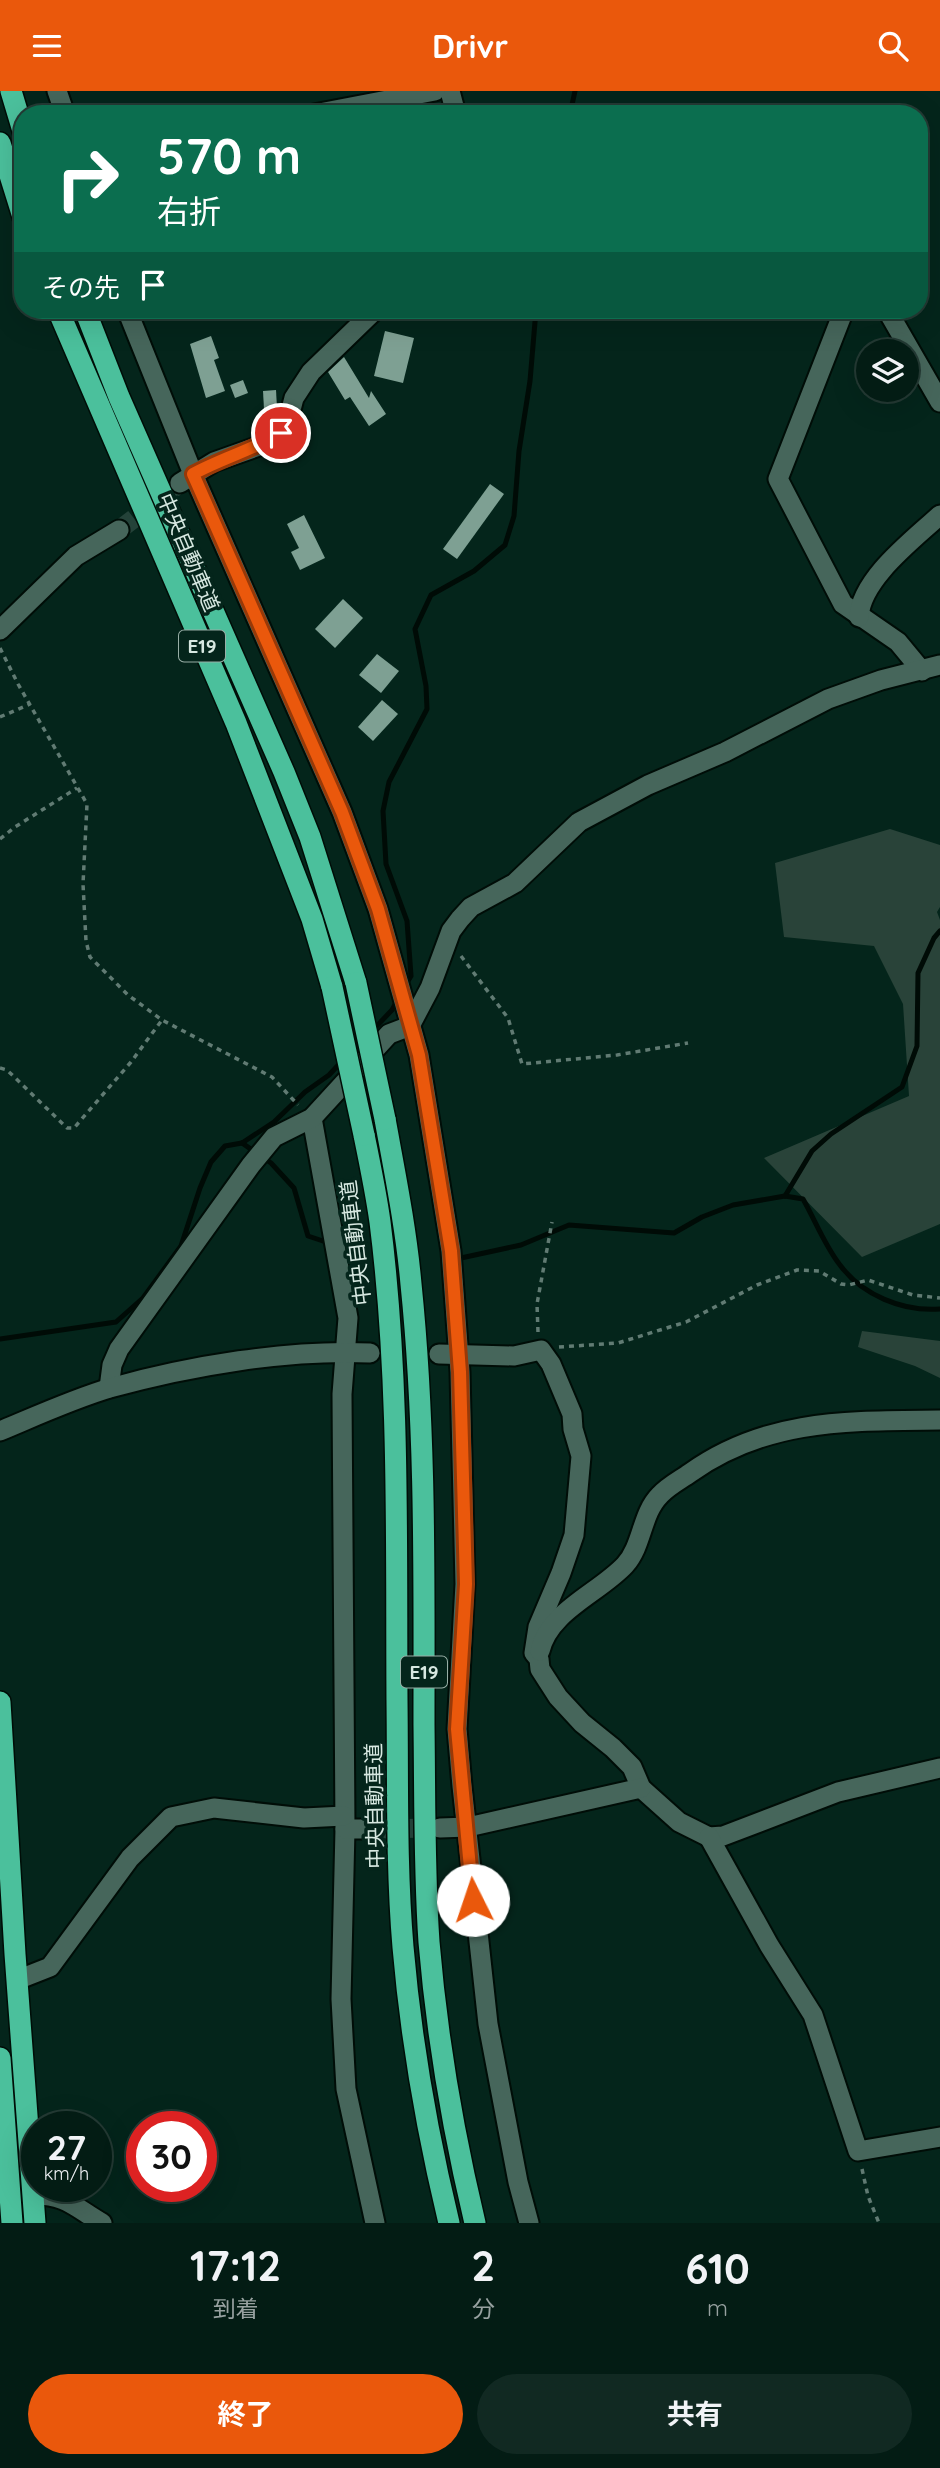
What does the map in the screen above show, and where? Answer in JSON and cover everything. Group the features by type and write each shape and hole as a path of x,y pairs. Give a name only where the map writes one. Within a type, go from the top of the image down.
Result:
{"highway":[{"path":"0,143 14,188"},
{"name":"中央自動車道","path":"62,319 236,723 312,919 331,987 364,1135 379,1220 392,1375 398,1853 403,1946 413,2039 432,2151 450,2223"},
{"name":"中央自動車道","path":"89,319 310,838 356,983 385,1119 403,1216 418,1372 424,1552 425,1854 429,1943 456,2145 475,2223"},
{"path":"0,1702 27,2111"},
{"path":"0,2058 4,2168 12,2223"},
{"path":"34,2202 35,2223"}],"street":[{"path":"361,105 435,91"},
{"path":"130,319 187,478 342,812 378,909 419,1055 451,1251 449,1355 466,1584 457,1729 473,1900 488,2024 529,2223"},
{"path":"187,478 214,462 259,446 281,433 287,425 294,398 311,372 366,319"},
{"path":"840,319 778,479 843,604 931,668"},
{"path":"892,319 940,402"},
{"path":"859,617 863,596 892,561 940,515"},
{"path":"0,630 76,557 119,530"},
{"path":"109,1388 112,1366 119,1349 251,1165 274,1137 309,1115 389,1034 408,1019 430,988 446,945 460,919 471,908 515,883 579,822 601,809 648,785 725,752 828,699 881,680 931,668"},
{"path":"309,1115 348,1318 342,1394 345,1823 341,1999 346,2089 375,2223"},
{"path":"449,1355 514,1356 541,1350 551,1364 572,1414 573,1429 581,1456 574,1535 538,1627 534,1653 539,1659"},
{"path":"0,1431 109,1388 206,1367 322,1352 370,1353"},
{"path":"940,1420 829,1422 761,1435 707,1461 662,1493 651,1505 637,1548 626,1564 557,1621 541,1646 539,1659 540,1669 558,1697 582,1723 632,1767 641,1788 678,1822 709,1837 723,1836 838,1793 940,1769"},
{"path":"440,1828 468,1826 641,1788"},
{"path":"17,1980 50,1967 130,1858 171,1817 214,1808 345,1823 371,1829"},
{"path":"709,1837 769,1945 813,2015 858,2151 940,2137"},
{"path":"68,2202 102,2223"}],"path":[{"path":"0,648 87,804 83,884 88,949 96,963 120,988 162,1020 272,1077 309,1115"},
{"path":"0,717 30,703"},
{"path":"0,839 77,788"},
{"path":"446,945 454,948 468,963 508,1018 522,1064 617,1055 688,1043"},
{"path":"0,1068 7,1070 67,1128 74,1128 131,1062 162,1020"},
{"path":"552,1222 537,1304 541,1350 618,1343 686,1322 757,1285 797,1270 819,1271 829,1278 849,1285 868,1280 914,1294 940,1298"},
{"path":"858,2151 868,2196 879,2223"}],"green space":[{"path":"890,829 940,845 940,907 937,912 940,920 940,1224 862,1257 764,1158 909,1096 903,1004 874,946 784,937 775,863"},
{"path":"862,1331 940,1341 940,1378 915,1366 858,1347"}],"building":[{"path":"385,331 414,338 403,383 374,376"},
{"path":"211,336 219,358 214,360 225,391 206,398 190,344"},
{"path":"344,357 369,398 371,391 386,414 369,426 350,397 345,400 328,372"},
{"path":"243,380 248,393 235,398 230,385"},
{"path":"276,390 277,408 264,409 263,391"},
{"path":"490,484 504,494 457,559 443,549"},
{"path":"304,515 325,558 300,570 291,552 299,548 287,524"},
{"path":"343,599 363,618 335,648 315,629"},
{"path":"377,654 399,671 381,693 359,675"},
{"path":"382,700 398,714 373,741 358,727"}],"waterway":[{"path":"572,105 575,91"},
{"path":"405,986 411,976 407,921 386,864 383,811 389,782 427,709 426,686 415,629 431,595 474,571 505,545 514,516 535,319"},
{"path":"785,1196 812,1151 831,1134 902,1087 917,1046 918,973 940,931"},
{"path":"372,1031 397,1001"},
{"path":"0,1339 116,1322 143,1298 181,1246 211,1162 225,1146 242,1143 274,1122 343,1060"},
{"path":"242,1143 271,1163 294,1188 308,1236 329,1243"},
{"path":"461,1258 521,1245 569,1225 674,1233 702,1217 733,1205 785,1196 803,1199 835,1258 860,1285 898,1304 912,1308 940,1309"}],"tunnel":[{"path":"119,530 180,483"},
{"path":"371,1829 439,1828"}],"route":[{"path":"281,433 259,446 214,462 193,474 342,812 378,909 419,1055 451,1251 460,1372 466,1584 457,1729 473,1900"}]}
